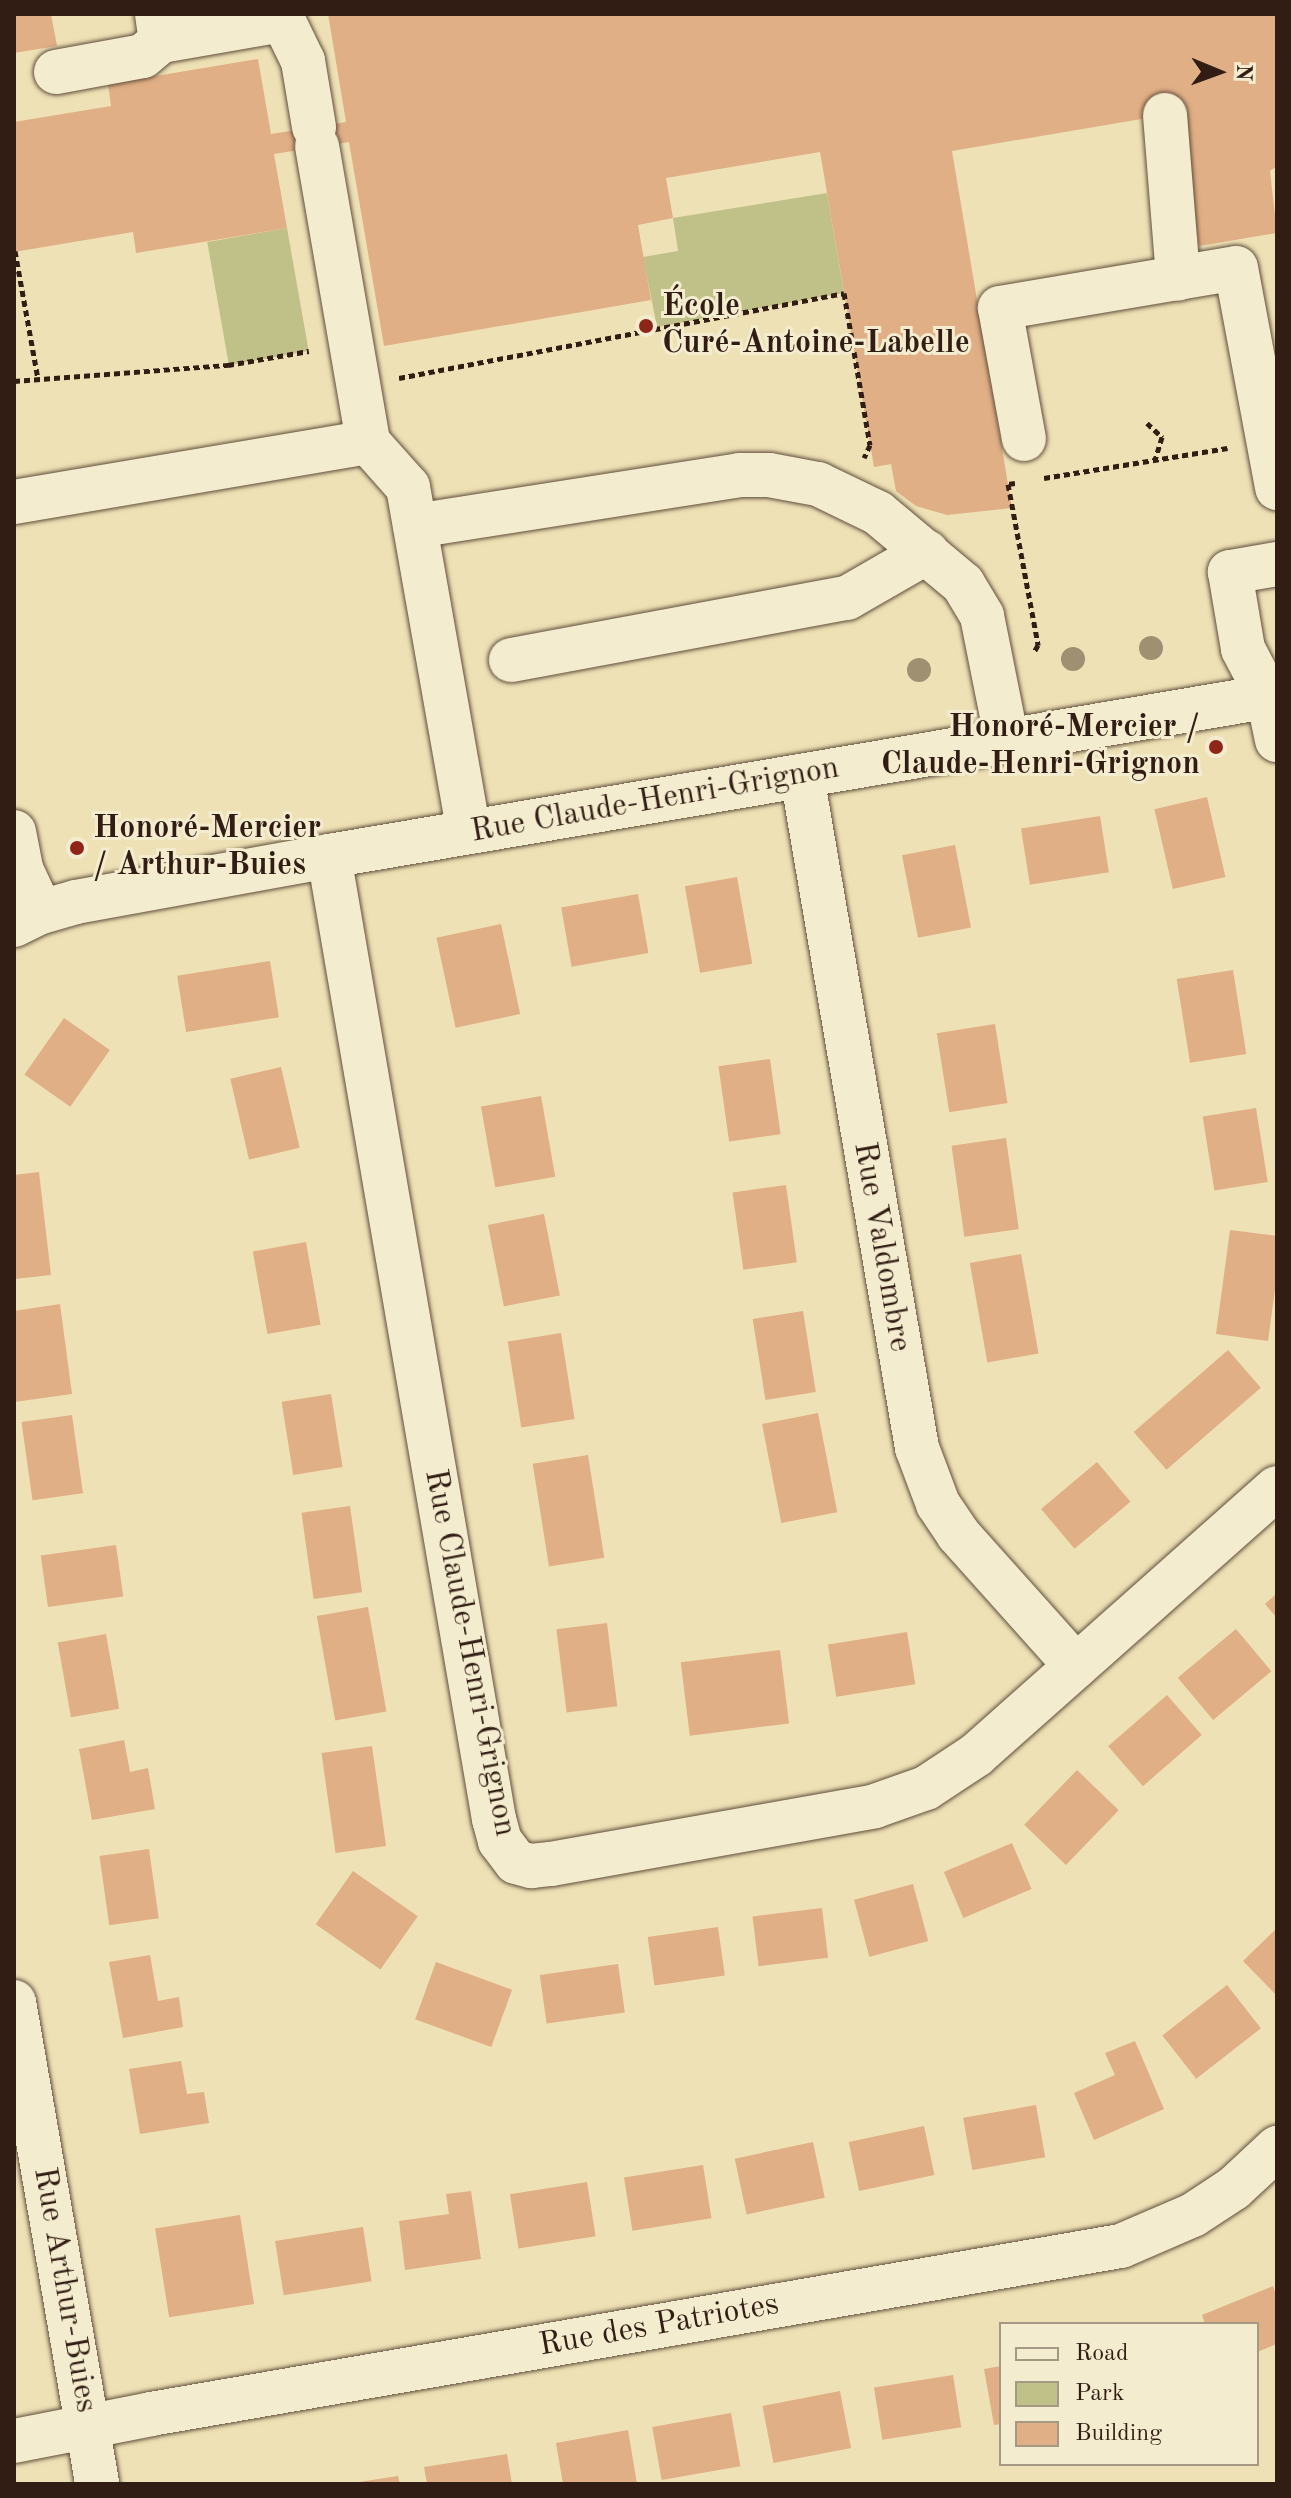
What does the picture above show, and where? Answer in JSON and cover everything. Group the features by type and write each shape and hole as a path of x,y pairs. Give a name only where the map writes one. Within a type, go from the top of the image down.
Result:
{"street":[{"path":"56,72 143,56 159,27 283,17 303,61 352,366 368,442 408,487 469,832"},
{"path":"1165,115 1178,278"},
{"path":"1025,460 1000,308 1236,268 1277,488"},
{"path":"14,502 368,442"},
{"path":"415,526 713,479 769,475 807,481 846,495 878,513 963,584 982,616 1007,741"},
{"path":"511,660 832,602 867,590 927,552"},
{"path":"1277,564 1230,572 1243,649 1272,696 1277,740"},
{"name":"Rue Claude-Henri-Grignon","path":"27,918 329,856 1272,696"},
{"name":"Rue Valdombre","path":"802,776 917,1448 938,1504 958,1534 1076,1666"},
{"path":"14,832 27,918"},
{"name":"Rue Claude-Henri-Grignon","path":"329,856 494,1819 500,1841 510,1857 523,1865 541,1866 895,1801 926,1788 976,1755 1277,1488"},
{"name":"Rue Arthur-Buies","path":"14,2002 97,2484"},
{"name":"Rue des Patriotes","path":"14,2441 1121,2246 1193,2215 1234,2188 1277,2148"}],"path":[{"path":"15,251 38,379"},
{"path":"395,378 844,293 870,445"},
{"path":"14,381 228,365 308,351"},
{"path":"1147,423 1162,437 1155,460"},
{"path":"1040,479 1268,441"},
{"path":"1025,460 1008,484 1038,645 1033,655"}],"green space":[{"path":"827,193 844,293 657,327 643,257 678,251 673,218"},
{"path":"287,228 309,351 229,365 207,242"}],"building":[{"path":"14,14 51,14 57,46 14,53"},
{"path":"328,14 1277,14 1277,166 1270,171 1277,233 1199,246 1177,113 952,151 1012,508 947,515 916,506 896,491 891,464 874,467 820,152 666,178 673,218 638,225 651,300 384,346 349,142 274,154 287,228 136,253 133,232 14,252 14,122 111,106 108,84 258,59 271,134 346,122"},
{"path":"1207,797 1225,877 1173,889 1154,809"},
{"path":"1100,816 1109,872 1030,885 1021,829"},
{"path":"955,845 971,927 918,938 902,855"},
{"path":"737,877 752,964 700,973 685,886"},
{"path":"638,894 648,953 572,967 561,908"},
{"path":"501,924 520,1014 456,1028 436,938"},
{"path":"270,961 279,1017 186,1032 177,976"},
{"path":"1233,970 1246,1054 1190,1063 1177,979"},
{"path":"64,1018 110,1050 70,1107 24,1075"},
{"path":"995,1024 1008,1103 949,1112 937,1033"},
{"path":"770,1059 781,1134 729,1141 719,1066"},
{"path":"281,1067 300,1148 249,1160 230,1079"},
{"path":"541,1096 555,1177 495,1187 481,1107"},
{"path":"1256,1108 1268,1182 1214,1191 1203,1116"},
{"path":"1006,1138 1019,1229 964,1237 952,1146"},
{"path":"39,1172 51,1275 14,1279 14,1175"},
{"path":"786,1185 797,1262 743,1270 733,1193"},
{"path":"544,1214 560,1295 504,1306 488,1225"},
{"path":"1230,1230 1277,1236 1277,1275 1268,1341 1216,1334"},
{"path":"306,1242 321,1325 267,1334 253,1251"},
{"path":"1021,1254 1039,1353 987,1362 970,1263"},
{"path":"60,1304 72,1394 14,1402 14,1311"},
{"path":"803,1311 816,1392 765,1400 753,1319"},
{"path":"561,1333 575,1419 521,1427 508,1341"},
{"path":"1228,1350 1261,1388 1166,1470 1134,1432"},
{"path":"331,1394 343,1467 293,1475 282,1402"},
{"path":"818,1413 837,1512 781,1523 762,1424"},
{"path":"72,1415 83,1493 32,1500 21,1422"},
{"path":"588,1455 604,1558 549,1566 533,1464"},
{"path":"1097,1462 1130,1502 1075,1549 1041,1509"},
{"path":"350,1506 362,1592 314,1599 301,1513"},
{"path":"116,1545 123,1596 48,1607 41,1556"},
{"path":"1277,1593 1277,1618 1265,1604"},
{"path":"368,1607 386,1711 335,1720 317,1616"},
{"path":"607,1623 617,1706 567,1713 556,1629"},
{"path":"1236,1629 1271,1671 1213,1720 1178,1678"},
{"path":"907,1632 915,1684 836,1697 828,1645"},
{"path":"106,1634 119,1709 71,1717 58,1643"},
{"path":"780,1650 789,1723 690,1736 681,1662"},
{"path":"1167,1695 1202,1735 1143,1786 1108,1746"},
{"path":"124,1740 130,1772 148,1768 155,1809 92,1820 79,1749"},
{"path":"372,1746 386,1846 336,1853 321,1753"},
{"path":"1077,1770 1119,1810 1066,1865 1024,1825"},
{"path":"1012,1843 1032,1889 963,1918 944,1872"},
{"path":"149,1849 159,1918 109,1925 99,1856"},
{"path":"353,1871 418,1916 380,1970 316,1924"},
{"path":"913,1884 928,1941 869,1957 854,1900"},
{"path":"822,1908 828,1958 759,1966 753,1917"},
{"path":"718,1927 725,1976 655,1985 648,1937"},
{"path":"1277,1928 1277,1996 1243,1961"},
{"path":"150,1955 158,2001 179,1997 183,2027 123,2038 109,1962"},
{"path":"436,1962 512,1990 491,2047 415,2019"},
{"path":"618,1964 625,2013 547,2024 540,1975"},
{"path":"1227,1985 1261,2028 1196,2079 1162,2035"},
{"path":"1135,2041 1164,2109 1094,2140 1074,2093 1115,2075 1105,2053"},
{"path":"181,2061 187,2094 204,2092 209,2123 140,2134 129,2069"},
{"path":"1036,2105 1045,2157 972,2170 963,2118"},
{"path":"924,2126 934,2175 859,2191 849,2142"},
{"path":"813,2142 825,2198 747,2214 735,2159"},
{"path":"703,2165 711,2218 632,2231 624,2178"},
{"path":"587,2182 596,2236 519,2249 510,2194"},
{"path":"471,2191 481,2259 405,2270 399,2221 449,2214 446,2194"},
{"path":"240,2215 254,2304 169,2317 155,2228"},
{"path":"363,2227 372,2281 284,2295 275,2241"},
{"path":"1273,2286 1277,2297 1277,2344 1259,2351 1259,2322 1204,2322 1202,2315"},
{"path":"999,2366 999,2424 994,2425 984,2369"},
{"path":"953,2375 961,2427 882,2440 874,2388"},
{"path":"840,2391 851,2448 774,2463 762,2406"},
{"path":"731,2413 740,2466 662,2480 652,2427"},
{"path":"628,2430 637,2484 563,2484 556,2443"},
{"path":"507,2454 512,2484 427,2484 424,2467"},
{"path":"398,2476 400,2484 359,2484 359,2482"}],"place":[{"name":"École Curé-Antoine-Labelle","path":"646,326"},
{"name":"Honoré-Mercier / Claude-Henri-Grignon","path":"1216,747"},
{"name":"Honoré-Mercier / Arthur-Buies","path":"77,848"}]}
